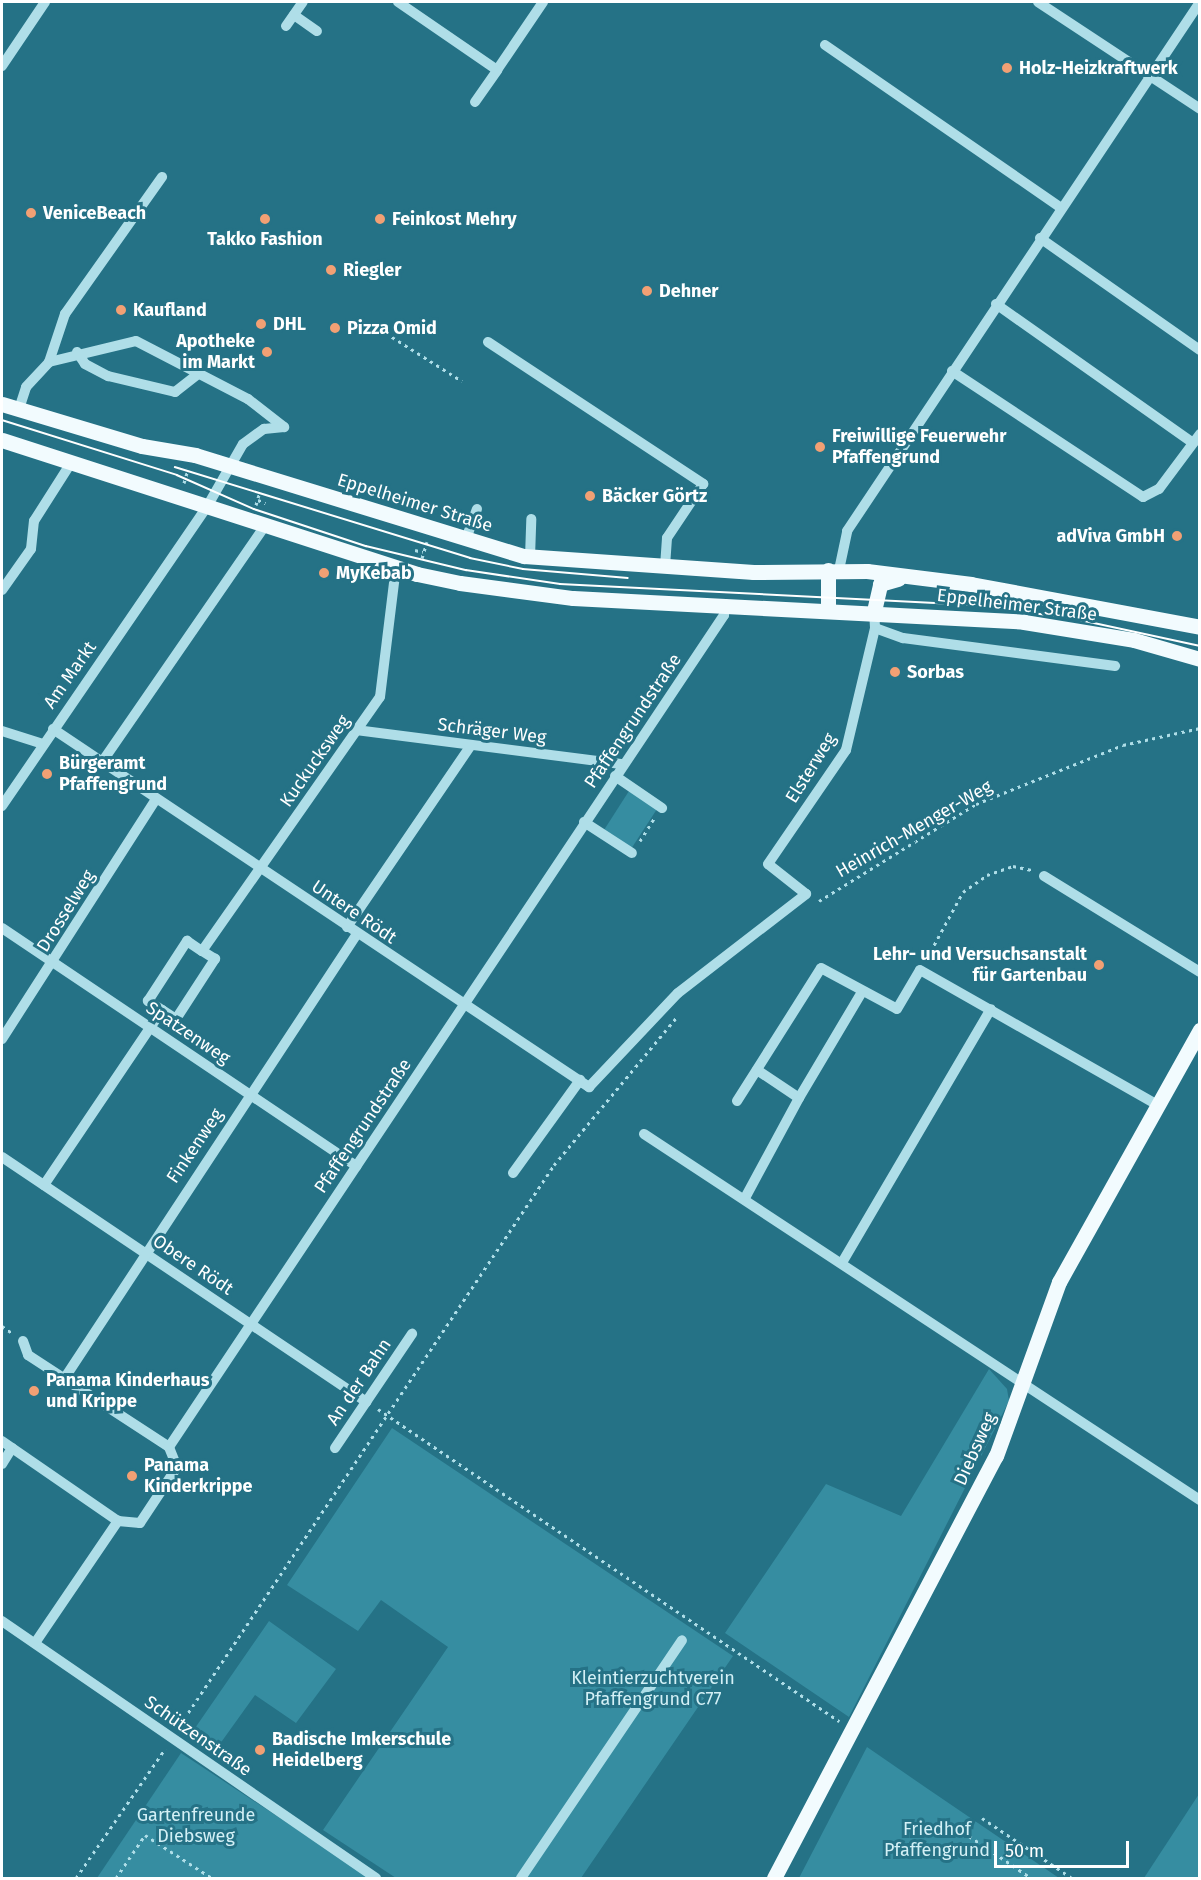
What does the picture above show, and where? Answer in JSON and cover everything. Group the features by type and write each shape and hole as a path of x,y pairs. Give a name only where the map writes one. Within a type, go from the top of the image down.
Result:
{"main road":[{"name":"Eppelheimer Straße","path":"2,404 230,465 466,540 530,557 665,567 834,570 913,578 1200,627"},
{"name":"Eppelheimer Straße","path":"2,440 417,574 573,598 828,608 1082,630 1199,658"},
{"path":"828,608 834,570"},
{"path":"874,611 880,584 913,578"},
{"name":"Diebsweg","path":"774,1878 996,1456 1059,1282 1156,1104 1200,1030"}],"street":[{"path":"2,66 45,2"},
{"path":"286,26 303,2"},
{"path":"398,2 497,70"},
{"path":"476,102 543,2"},
{"path":"1038,2 1200,109"},
{"path":"834,570 847,531 1060,207 1200,2"},
{"path":"294,15 317,31"},
{"path":"825,45 1060,207"},
{"path":"19,409 26,387 49,362 65,314 162,177"},
{"path":"1040,238 1200,350"},
{"path":"952,371 1143,496 1159,489 1196,439 996,304"},
{"path":"49,362 77,352 136,341 197,375 176,392 108,376 85,364 77,352"},
{"path":"488,342 703,484 667,538 665,567"},
{"name":"Am Markt","path":"102,762 53,729 208,506 230,465 249,437 284,427 219,384 197,375"},
{"path":"2,590 32,549 34,521 71,463"},
{"path":"466,540 477,509"},
{"path":"530,557 531,519"},
{"path":"102,762 266,524"},
{"name":"Kuckucksweg","path":"202,951 380,697 396,567"},
{"name":"Pfaffengrundstraße","path":"169,1447 724,615 725,604"},
{"name":"Elsterweg","path":"584,1084 678,993 806,894 768,864 846,750 875,628 874,611"},
{"path":"875,628 903,638 1115,666"},
{"path":"2,806 53,729"},
{"name":"Schräger Weg","path":"356,730 623,764"},
{"path":"2,731 43,744"},
{"path":"347,927 471,745"},
{"name":"Untere Rödt","path":"102,762 584,1084"},
{"path":"615,776 662,808"},
{"name":"Drosselweg","path":"2,1039 53,964 156,799"},
{"path":"584,822 632,853"},
{"path":"1044,876 1200,972"},
{"name":"Spatzenweg","path":"2,928 356,1166"},
{"name":"Finkenweg","path":"64,1379 143,1252 357,934"},
{"path":"187,941 215,959 176,1019 162,1010 148,1001 187,941"},
{"path":"737,1101 820,968 897,1009 920,970 1156,1104"},
{"path":"745,1198 799,1098 862,992"},
{"path":"843,1260 992,1009"},
{"path":"44,1185 162,1010"},
{"path":"757,1070 799,1098"},
{"path":"513,1173 584,1084"},
{"path":"644,1134 843,1260 1022,1383 1200,1500"},
{"name":"Obere Rödt","path":"2,1157 366,1402"},
{"name":"An der Bahn","path":"335,1448 412,1334"},
{"path":"2,1441 118,1521 140,1523 177,1467 169,1447 28,1355 23,1341"},
{"path":"2,1464 12,1448"},
{"path":"35,1643 118,1521"},
{"name":"Schützenstraße","path":"4,1628 35,1643 171,1739 376,1878"},
{"path":"520,1878 682,1640"}],"path":[{"path":"372,325 462,381"},
{"path":"179,496 193,455"},
{"path":"251,519 265,477"},
{"path":"258,500 265,503"},
{"path":"417,574 430,528"},
{"path":"416,550 423,552"},
{"name":"Heinrich-Menger-Weg","path":"816,903 976,804 1123,745 1200,728"},
{"path":"632,853 662,808"},
{"path":"920,970 963,892 987,874 1013,866 1044,876"},
{"path":"76,1878 171,1739 384,1413 554,1165 682,1012"},
{"path":"384,1413 853,1731"},
{"path":"982,1818 1072,1878"},
{"path":"116,1878 145,1835 212,1878"},
{"path":"969,1836 1031,1878"}],"green space":[{"path":"629,791 657,809 631,849 604,830"},
{"path":"989,1369 1007,1389 1009,1401 849,1717 725,1633 826,1484 901,1516"},
{"name":"Kleintierzuchtverein Pfaffengrund C77","path":"392,1428 733,1656 581,1878 396,1878 323,1830 448,1647 381,1600 358,1631 287,1585"},
{"path":"269,1621 336,1669 296,1723 255,1695 217,1748 193,1731"},
{"name":"Friedhof Pfaffengrund","path":"867,1747 925,1787 1059,1878 799,1878"},
{"name":"Gartenfreunde Diebsweg","path":"181,1753 351,1865 370,1878 97,1878"},
{"path":"1199,1794 1199,1878 1144,1878"}],"tram line":[{"path":"2,420 177,475 254,509 366,546 466,570 560,584 960,604 1071,618 1200,646"},
{"path":"175,467 470,558 523,569 628,578"}],"place":[{"name":"Holz-Heizkraftwerk","path":"1007,68"},
{"name":"VeniceBeach","path":"31,213"},
{"name":"Takko Fashion","path":"265,219"},
{"name":"Feinkost Mehry","path":"380,219"},
{"name":"Riegler","path":"331,270"},
{"name":"Dehner","path":"647,291"},
{"name":"Kaufland","path":"121,310"},
{"name":"DHL","path":"261,324"},
{"name":"Pizza Omid","path":"335,328"},
{"name":"Apotheke im Markt","path":"267,352"},
{"name":"Freiwillige Feuerwehr Pfaffengrund","path":"820,447"},
{"name":"Bäcker Görtz","path":"590,496"},
{"name":"adViva GmbH","path":"1177,536"},
{"name":"MyKebab","path":"324,573"},
{"name":"Sorbas","path":"895,672"},
{"name":"Bürgeramt Pfaffengrund","path":"47,774"},
{"name":"Lehr- und Versuchsanstalt für Gartenbau","path":"1099,965"},
{"name":"Panama Kinderhaus und Krippe","path":"34,1391"},
{"name":"Panama Kinderkrippe","path":"132,1476"},
{"name":"Badische Imkerschule Heidelberg","path":"260,1750"}]}
